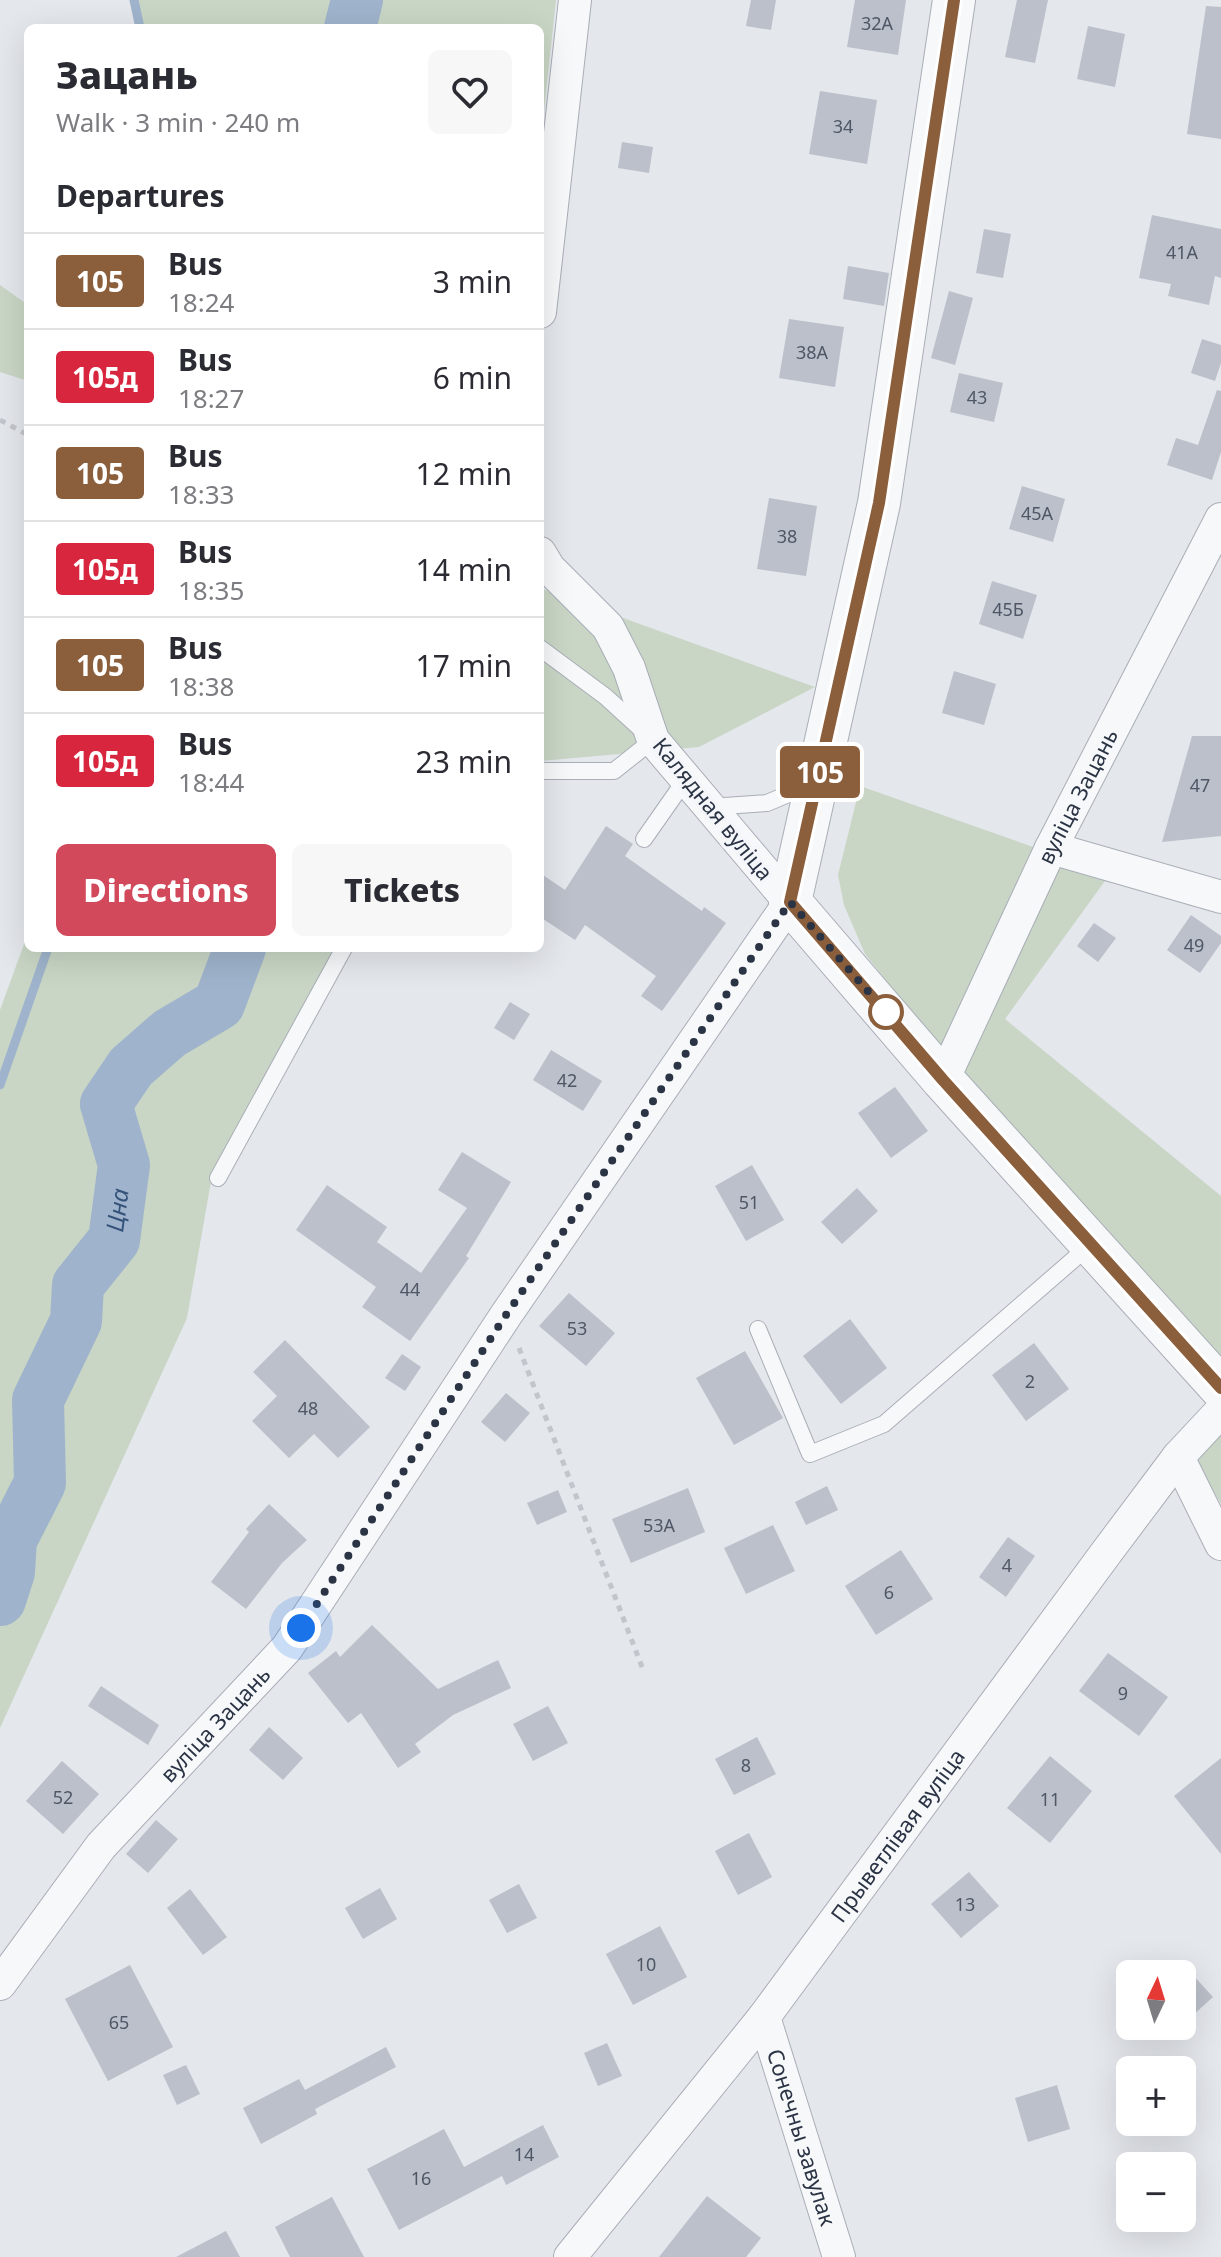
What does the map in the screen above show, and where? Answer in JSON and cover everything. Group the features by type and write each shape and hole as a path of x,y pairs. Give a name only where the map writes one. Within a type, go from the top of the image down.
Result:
{"street":[{"path":"544,276 575,0"},
{"name":"вуліца Зацань","path":"0,1984 101,1846 287,1648 506,1315 790,902 879,503 954,0"},
{"name":"вуліца Зацань","path":"943,1080 1051,848 1221,519"},
{"name":"Калядная вуліца","path":"544,560 608,627 629,668 653,740 790,902"},
{"path":"1051,848 1221,897"},
{"path":"790,902 943,1080 1221,1388"},
{"name":"Прыветлівая вуліца","path":"570,2257 764,2017 1178,1457 1221,1411"},
{"path":"1178,1457 1221,1544"},
{"name":"Сонечны завулак","path":"764,2017 839,2257"}],"lane":[{"path":"544,651 606,697 653,740 614,771 544,771"},
{"path":"710,807 767,803 807,789 821,771"},
{"path":"644,839 686,779"},
{"path":"218,1178 342,952"},
{"path":"758,1329 810,1454 884,1424 1091,1244"}],"path":[{"path":"0,420 24,433"},
{"path":"506,1315 644,1672"}],"green space":[{"path":"134,0 556,0 544,110 544,24 139,24"},
{"path":"0,285 24,302 24,380 0,372"},
{"path":"544,589 815,687 699,747 544,761"},
{"path":"860,786 1110,874 1005,1019 1221,1196 1221,1373 954,1065 865,954 844,905 838,875"},
{"path":"24,944 24,952 338,952 213,1170 187,1318 0,1728 0,1010"},
{"path":"1210,1422 1221,1436 1221,1504 1189,1450"}],"building":[{"path":"751,0 776,0 771,30 746,26"},
{"path":"855,0 906,0 898,55 847,47"},
{"path":"1017,0 1048,0 1035,63 1005,57"},
{"path":"1206,6 1221,7 1221,139 1187,134"},
{"path":"1088,26 1125,34 1115,87 1077,79"},
{"path":"820,91 877,100 867,164 809,154"},
{"path":"622,142 653,147 649,173 618,168"},
{"path":"1152,215 1221,229 1221,278 1215,276 1209,305 1168,296 1171,284 1139,278"},
{"path":"984,229 1011,234 1003,278 976,273"},
{"path":"848,266 889,273 884,306 843,299"},
{"path":"949,291 973,298 955,365 931,358"},
{"path":"789,319 844,327 835,387 779,378"},
{"path":"1202,339 1221,345 1221,363 1215,381 1191,373"},
{"path":"959,373 1003,383 994,422 950,412"},
{"path":"1217,390 1221,391 1221,452 1212,480 1167,465 1176,438 1198,445"},
{"path":"1022,486 1065,499 1053,542 1009,529"},
{"path":"769,498 817,506 806,576 757,569"},
{"path":"992,581 1037,595 1023,639 979,624"},
{"path":"954,671 996,684 984,725 942,713"},
{"path":"1192,736 1221,736 1221,836 1162,842"},
{"path":"606,826 633,844 625,856 702,911 704,907 726,923 662,1011 641,996 656,976 585,925 575,940 544,920 544,876 565,890"},
{"path":"1191,915 1221,936 1221,943 1200,973 1167,950"},
{"path":"1094,923 1116,938 1098,962 1077,946"},
{"path":"510,1002 530,1014 514,1040 494,1028"},
{"path":"551,1050 602,1081 583,1111 533,1080"},
{"path":"895,1087 928,1131 891,1158 858,1113"},
{"path":"462,1152 511,1182 466,1256 469,1258 410,1341 362,1307 376,1287 296,1230 327,1185 387,1227 377,1242 421,1273 467,1208 438,1190"},
{"path":"752,1165 784,1220 746,1241 715,1186"},
{"path":"857,1188 878,1211 842,1244 821,1222"},
{"path":"569,1293 615,1333 586,1366 539,1326"},
{"path":"850,1319 887,1368 841,1404 803,1356"},
{"path":"285,1340 370,1427 338,1458 314,1434 289,1458 252,1421 277,1396 253,1372"},
{"path":"1034,1343 1069,1389 1026,1421 992,1375"},
{"path":"745,1351 783,1418 734,1445 696,1378"},
{"path":"402,1354 421,1367 405,1391 385,1378"},
{"path":"506,1393 530,1413 505,1442 481,1422"},
{"path":"827,1486 838,1510 806,1525 795,1502"},
{"path":"688,1488 705,1532 631,1563 612,1519"},
{"path":"558,1490 567,1512 537,1525 527,1503"},
{"path":"269,1504 307,1540 282,1563 246,1609 211,1582 249,1532 246,1529"},
{"path":"773,1525 795,1571 746,1594 724,1548"},
{"path":"1008,1537 1035,1556 1006,1597 979,1577"},
{"path":"901,1550 933,1599 876,1635 845,1586"},
{"path":"372,1625 438,1689 498,1660 511,1688 453,1715 415,1744 421,1752 398,1768 361,1713 348,1723 308,1673 336,1651 340,1657"},
{"path":"1108,1653 1168,1697 1139,1736 1079,1691"},
{"path":"101,1686 159,1725 148,1745 88,1706"},
{"path":"548,1706 568,1743 533,1761 513,1724"},
{"path":"269,1727 303,1758 283,1780 249,1750"},
{"path":"757,1737 776,1774 734,1795 715,1759"},
{"path":"1050,1756 1092,1791 1050,1843 1007,1808"},
{"path":"1221,1758 1221,1854 1174,1796"},
{"path":"62,1761 99,1794 63,1834 26,1801"},
{"path":"156,1820 178,1839 148,1873 126,1854"},
{"path":"749,1833 772,1877 738,1895 715,1851"},
{"path":"969,1872 999,1906 961,1938 931,1904"},
{"path":"519,1884 537,1918 507,1933 489,1900"},
{"path":"380,1888 397,1919 363,1939 345,1908"},
{"path":"190,1889 227,1937 203,1955 167,1908"},
{"path":"660,1926 687,1977 633,2005 606,1954"},
{"path":"130,1965 173,2047 108,2081 65,1999"},
{"path":"1196,1978 1213,1997 1196,2012"},
{"path":"607,2043 622,2076 598,2086 584,2053"},
{"path":"386,2047 396,2067 315,2109 317,2114 261,2144 243,2108 299,2079 305,2090"},
{"path":"186,2065 200,2094 177,2105 163,2075"},
{"path":"1057,2085 1070,2129 1028,2142 1015,2098"},
{"path":"543,2125 559,2157 506,2185 502,2176 399,2230 367,2169 444,2129 464,2167"},
{"path":"707,2196 761,2238 746,2257 659,2257"},
{"path":"332,2197 364,2257 290,2257 275,2227"},
{"path":"226,2231 240,2257 176,2257"}],"waterway":[{"path":"134,0 139,24"},
{"name":"Цна","path":"351,24 357,0"},
{"path":"0,1085 47,952"},
{"name":"Цна","path":"0,1600 9,1572 11,1540 40,1483 38,1400 76,1321 78,1285 114,1240 124,1165 106,1104 131,1067 170,1033 219,1004 238,952"}],"bus line":[{"name":"105","path":"954,0 879,503 790,902 943,1080 1221,1388"}],"route":[{"path":"301,1628 506,1315 790,902 893,1020 886,1012"}]}
